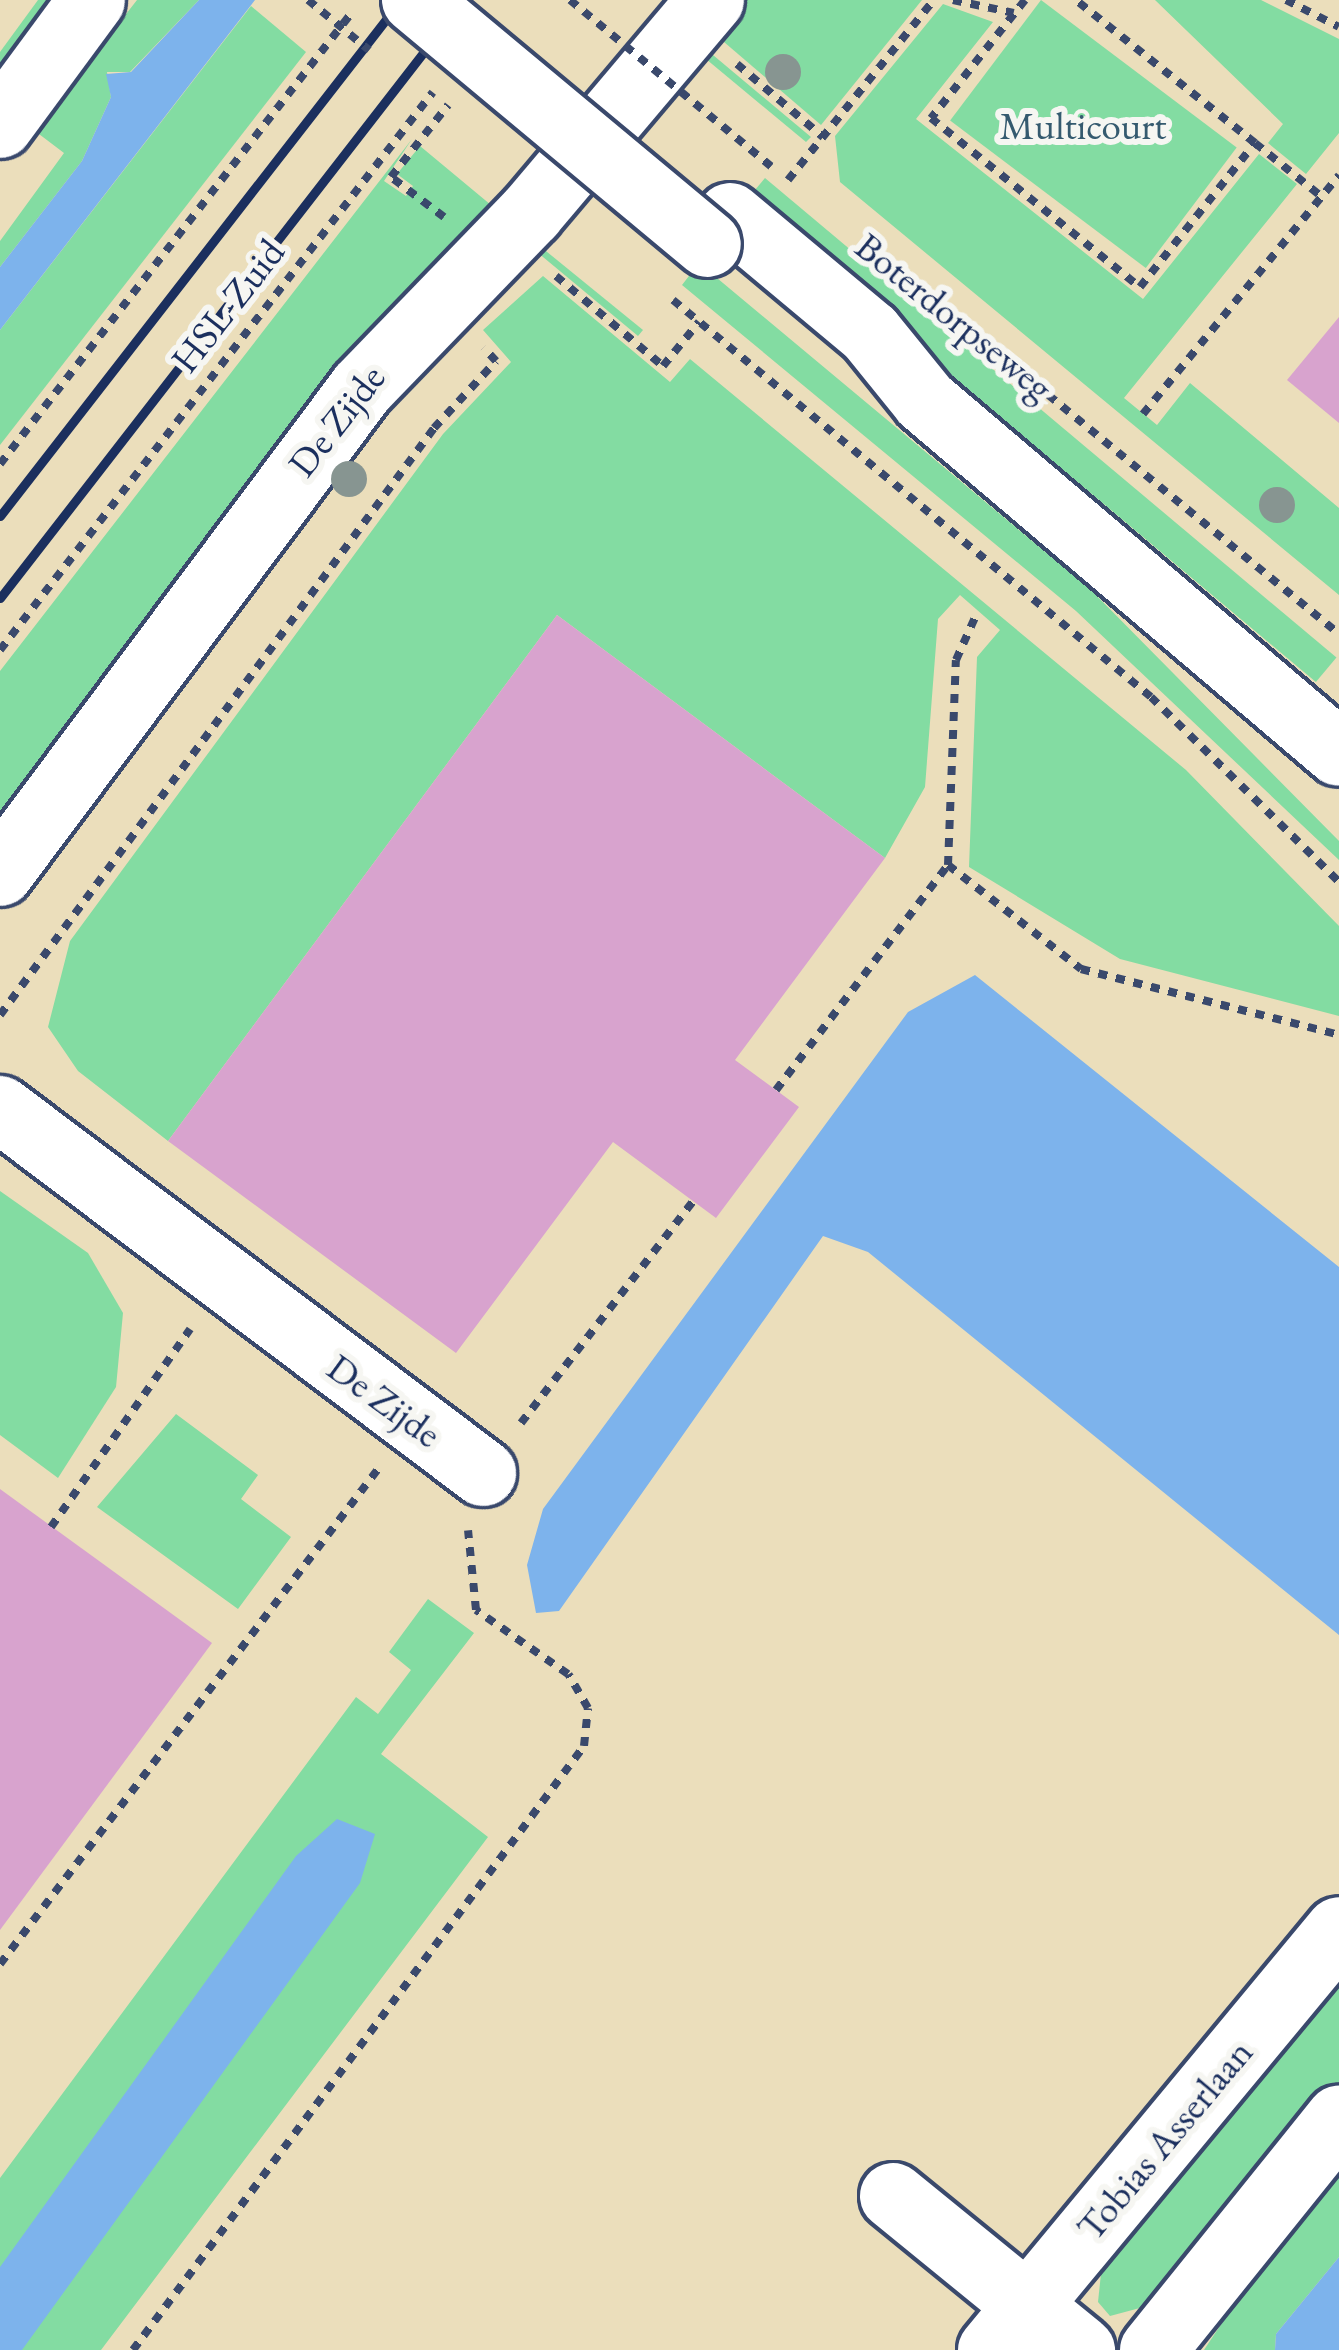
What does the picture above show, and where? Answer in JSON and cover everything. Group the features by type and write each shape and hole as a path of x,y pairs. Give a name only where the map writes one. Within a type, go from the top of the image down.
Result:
{"street":[{"path":"0,125 92,0"},
{"path":"415,0 719,230"},
{"path":"467,0 719,230 842,358 925,401 1339,753"},
{"name":"De Zijde","path":"0,873 362,388 716,26"},
{"name":"De Zijde","path":"0,1109 220,1282 483,1473"},
{"name":"Tobias Asserlaan","path":"1009,2328 1339,1930"},
{"path":"1153,2350 1339,2119"},
{"path":"893,2196 1009,2328 1082,2350"}],"path":[{"path":"0,464 361,0"},
{"path":"570,0 806,195"},
{"path":"788,180 934,0"},
{"path":"953,0 1015,13"},
{"path":"1025,0 931,118 1140,287 1256,143"},
{"path":"1076,0 1321,196"},
{"path":"1286,0 1339,27"},
{"path":"716,26 823,137"},
{"name":"HSL-Zuid","path":"0,650 438,85"},
{"path":"1143,414 1339,175"},
{"path":"539,262 663,366 699,322"},
{"name":"Boterdorpseweg","path":"912,283 1339,634"},
{"path":"667,295 1133,681 1339,882"},
{"path":"0,1015 434,428 496,361 466,331"},
{"path":"776,1090 948,865 956,660 977,613"},
{"path":"948,865 1082,969 1339,1035"},
{"path":"133,2350 584,1746 588,1708 568,1674 476,1610 469,1515 483,1473 693,1201"},
{"path":"51,1527 220,1282"},
{"path":"0,1964 416,1424"}],"green space":[{"path":"38,0 52,0 0,71 0,52"},
{"path":"137,0 199,0 130,72 107,72 111,97 82,161 0,267 0,241 64,153 35,131"},
{"path":"747,0 922,0 821,125 724,42"},
{"name":"Multicourt","path":"1041,0 1237,147 1146,268 950,121"},
{"path":"1155,0 1261,0 1339,39 1339,133 1306,174 1268,143 1283,124"},
{"path":"943,4 993,22 916,119 1143,299 1259,154 1297,184 1124,398 1157,425 1190,383 1339,508 1339,595 840,182 835,136"},
{"path":"251,6 306,52 0,445 0,330"},
{"path":"700,54 713,55 811,137 806,142"},
{"path":"412,139 384,181 406,196 413,186 397,174 420,146 497,210 0,835 0,671"},
{"path":"765,178 1336,658 1316,682 744,203"},
{"path":"541,247 643,330 638,336 537,252"},
{"path":"699,263 1091,590 1339,841 1339,860 1076,611 682,285"},
{"path":"543,276 670,382 690,359 1186,770 1339,926 1339,1016 1120,959 969,867 977,657 1000,630 960,595 938,619 925,787 885,858 557,615 168,1141 78,1071 48,1027 70,941 443,434 511,362 483,330"},
{"path":"0,1191 88,1253 123,1313 116,1387 58,1478 0,1435"},
{"path":"176,1414 258,1475 241,1499 291,1537 238,1609 97,1507"},
{"path":"428,1599 474,1633 381,1754 488,1837 101,2350 0,2350 0,2178 356,1697 378,1714 411,1670 389,1652"},
{"path":"1339,1954 1339,2096 1151,2305 1110,2316 1098,2302 1102,2264"},
{"path":"1339,2146 1339,2257 1276,2334 1275,2350 1204,2350"}],"water":[{"path":"199,0 255,0 0,330 0,267 82,161 111,97 106,74 131,72"},
{"path":"975,975 1339,1267 1339,1635 868,1252 823,1236 559,1611 536,1613 527,1565 543,1509 908,1012"},
{"path":"337,1819 375,1834 360,1883 22,2350 0,2350 0,2267 296,1856"},
{"path":"1339,2257 1339,2350 1275,2350 1276,2334"}],"building":[{"path":"1339,317 1339,423 1287,380"},
{"path":"557,615 885,858 735,1060 799,1107 716,1218 613,1142 456,1353 168,1141"},
{"path":"0,1489 212,1643 0,1930"}],"railway":[{"path":"0,516 401,0"},
{"path":"0,598 464,0"}]}
